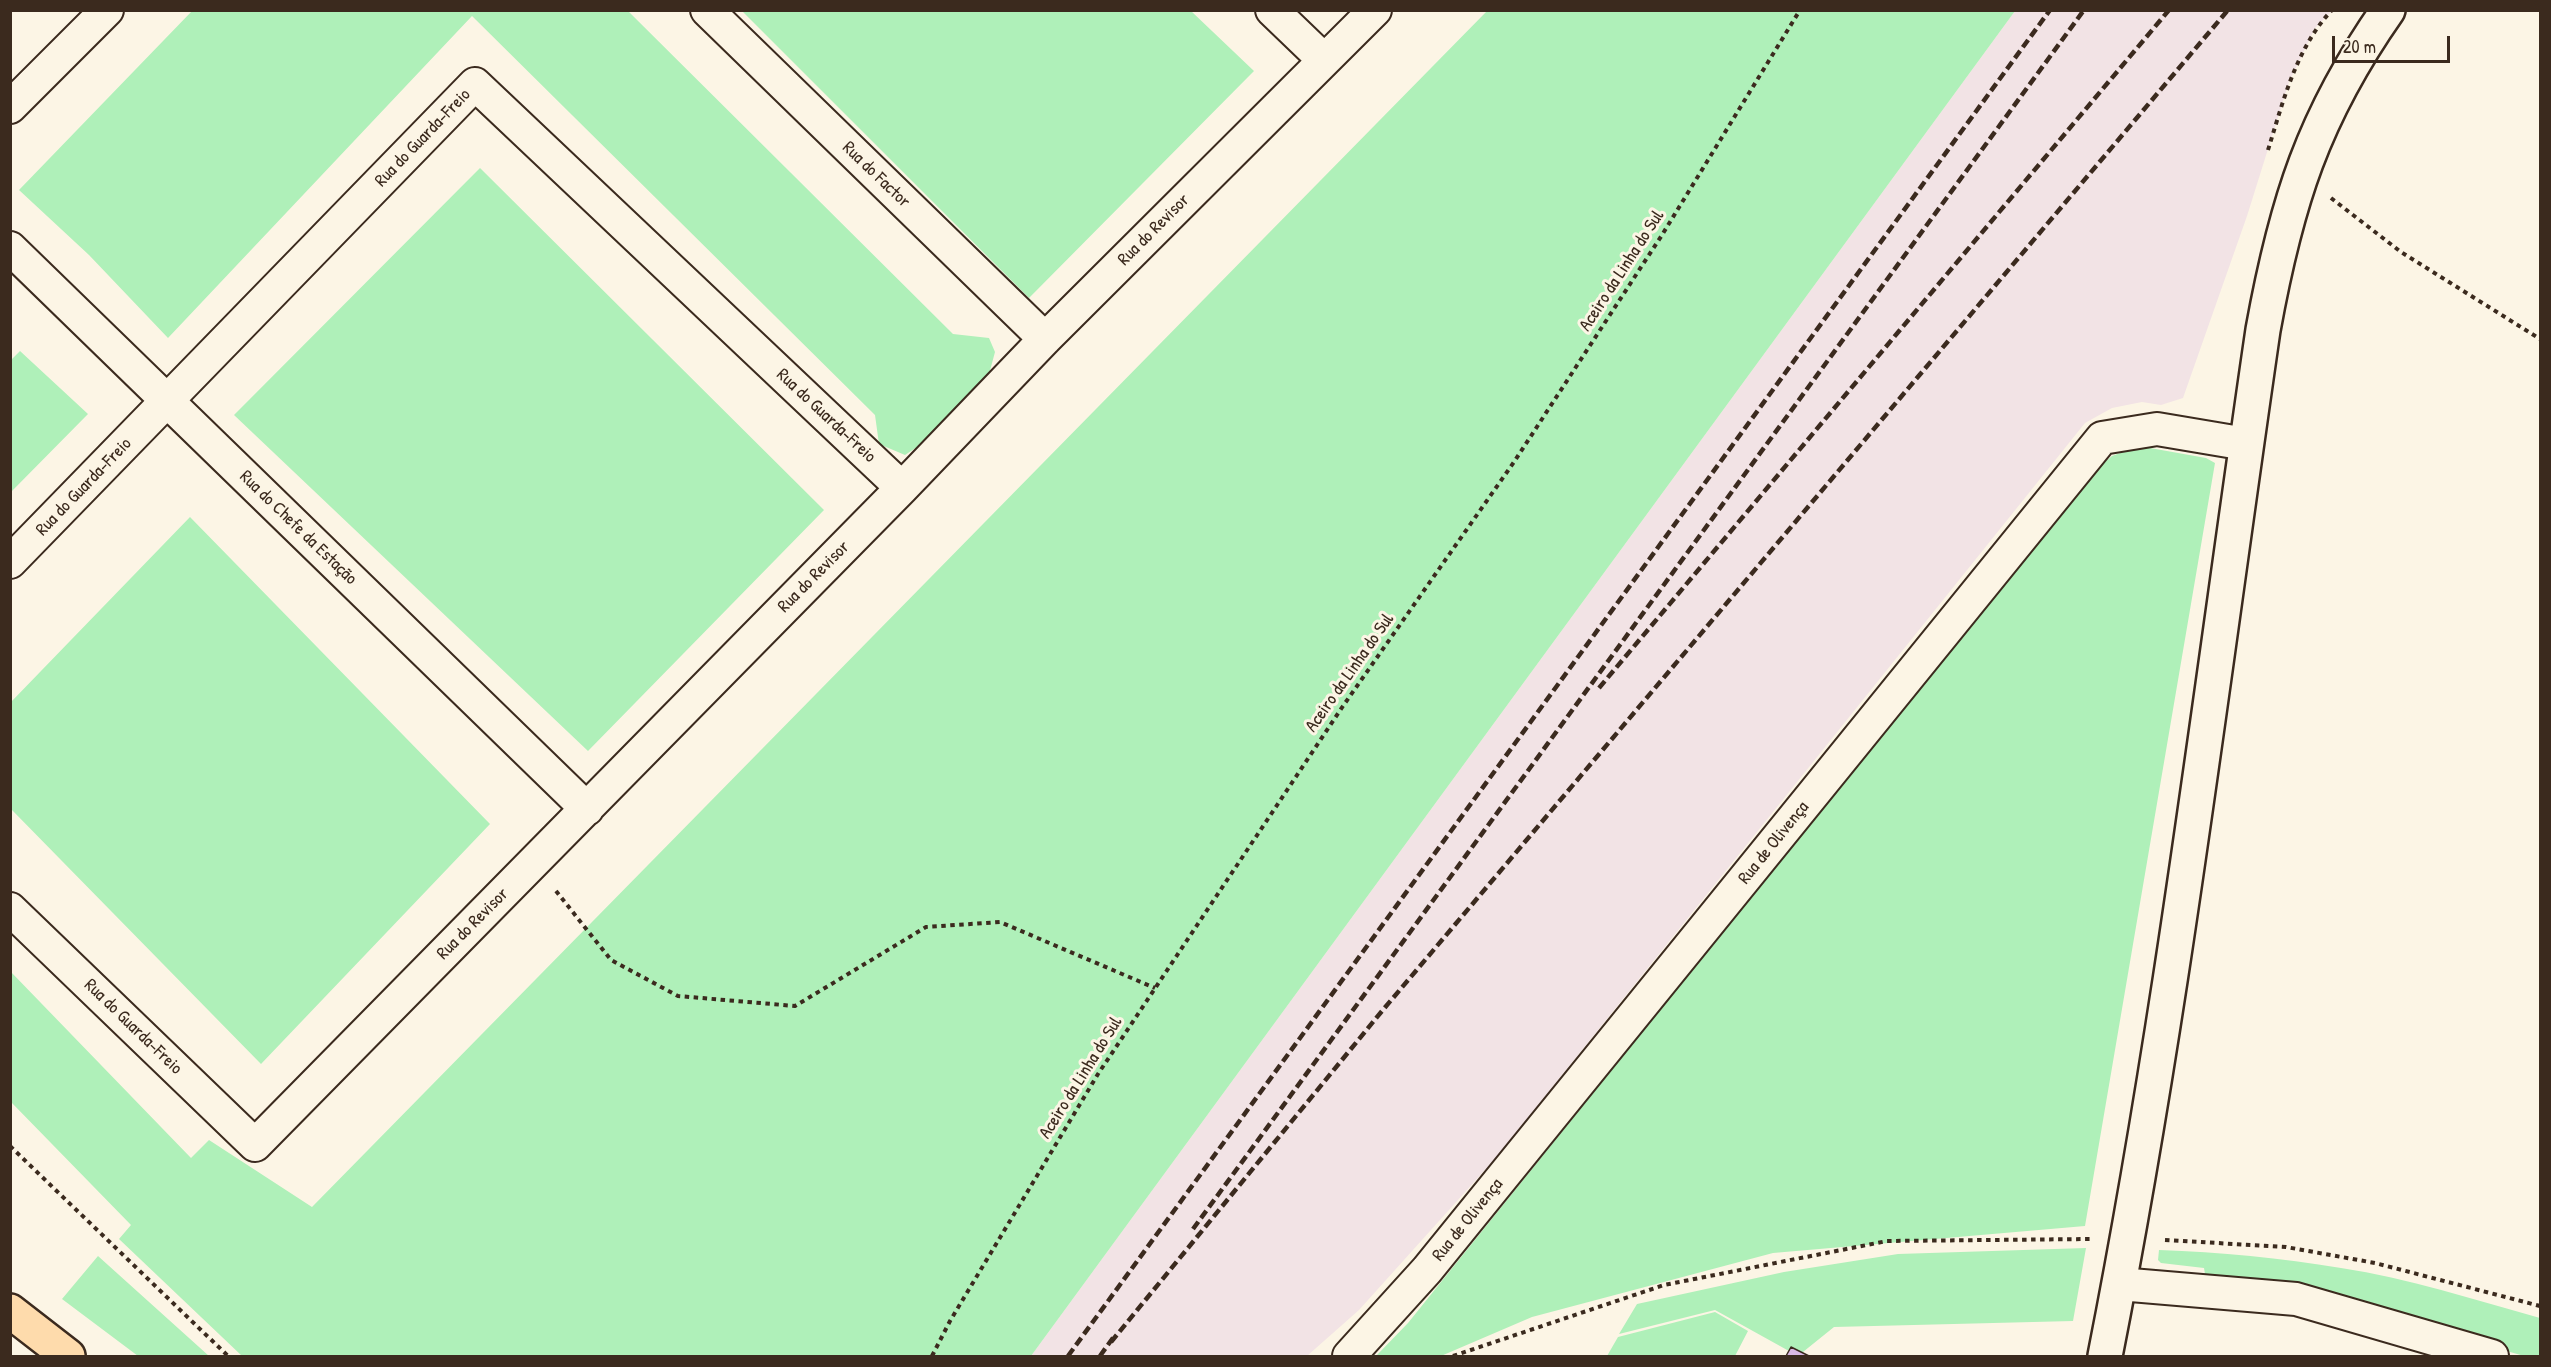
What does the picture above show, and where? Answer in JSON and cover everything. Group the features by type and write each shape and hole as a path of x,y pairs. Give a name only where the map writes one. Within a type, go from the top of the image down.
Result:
{"main road":[{"path":"2105,1356 2127,1239 2181,908 2246,444 2271,287 2283,231 2300,174 2340,84 2388,10"},
{"path":"10,1311 68,1356"}],"street":[{"path":"10,107 107,10"},
{"name":"Rua do Factor","path":"707,10 1045,339"},
{"path":"1272,10 1324,60"},
{"name":"Rua do Revisor","path":"255,1145 902,488 1045,339 1375,10"},
{"name":"Rua do Guarda-Freio","path":"10,562 475,84 902,488"},
{"name":"Rua do Chefe da Estação","path":"10,248 587,809"},
{"name":"Rua de Olivença","path":"1349,1356 1427,1270 2102,438 2157,429 2246,444"},
{"name":"Rua do Guarda-Freio","path":"10,909 255,1145"},
{"path":"2119,1284 2296,1299 2492,1356"}],"path":[{"name":"Aceiro da Linha do Sul","path":"933,1356 950,1321 1068,1123 1343,706 1520,452 1662,235 1800,10"},
{"path":"2300,174 2401,252 2541,339"},
{"path":"534,862 611,960 678,996 795,1006 926,927 1000,922 1155,988"},
{"path":"10,1146 228,1356"},
{"path":"1453,1356 1664,1285 1887,1241 2051,1237 2286,1246 2375,1263 2541,1306"}],"shaded area":[{"path":"2015,11 2332,11 2315,28 2289,82 2247,216 2183,398 2161,405 2142,402 2112,408 2085,423 1493,1161 1359,1310 1307,1356 1031,1356"}],"green space":[{"path":"192,11 628,11 953,334 989,338 995,352 988,378 917,447 905,455 879,444 875,415 472,16 168,338 89,255 19,190"},
{"path":"742,11 1191,11 1254,71 1029,298"},
{"path":"1487,11 2015,11 1031,1356 242,1356 119,1239 131,1225 11,1102 11,972 191,1158 209,1140 312,1207"},
{"path":"480,168 824,510 588,751 234,415"},
{"path":"20,351 88,414 11,492 11,360"},
{"path":"2139,446 2206,458 2215,463 2085,1226 1773,1253 1532,1317 1441,1356 1376,1356 1408,1323 2093,472 2112,456"},
{"path":"190,517 490,824 261,1064 11,809 11,702"},
{"path":"2086,1248 2073,1321 1834,1327 1798,1356 1715,1310 1619,1334 1637,1304 1784,1272 1898,1254"},
{"path":"2159,1250 2205,1252 2318,1264 2416,1283 2540,1318 2540,1356 2524,1356 2303,1292 2205,1274 2204,1268 2161,1263 2158,1260"},
{"path":"98,1256 209,1356 138,1356 62,1299"},
{"path":"1715,1312 1748,1331 1735,1356 1607,1356 1618,1337"}],"building":[{"path":"1791,1347 1809,1356 1786,1356"}],"railway":[{"path":"1068,1356 2050,10"},
{"path":"1193,1229 2084,10"},
{"path":"1599,688 2169,10"},
{"path":"1111,1342 1382,1011 2228,10"},
{"path":"1100,1356 1115,1335"}]}
